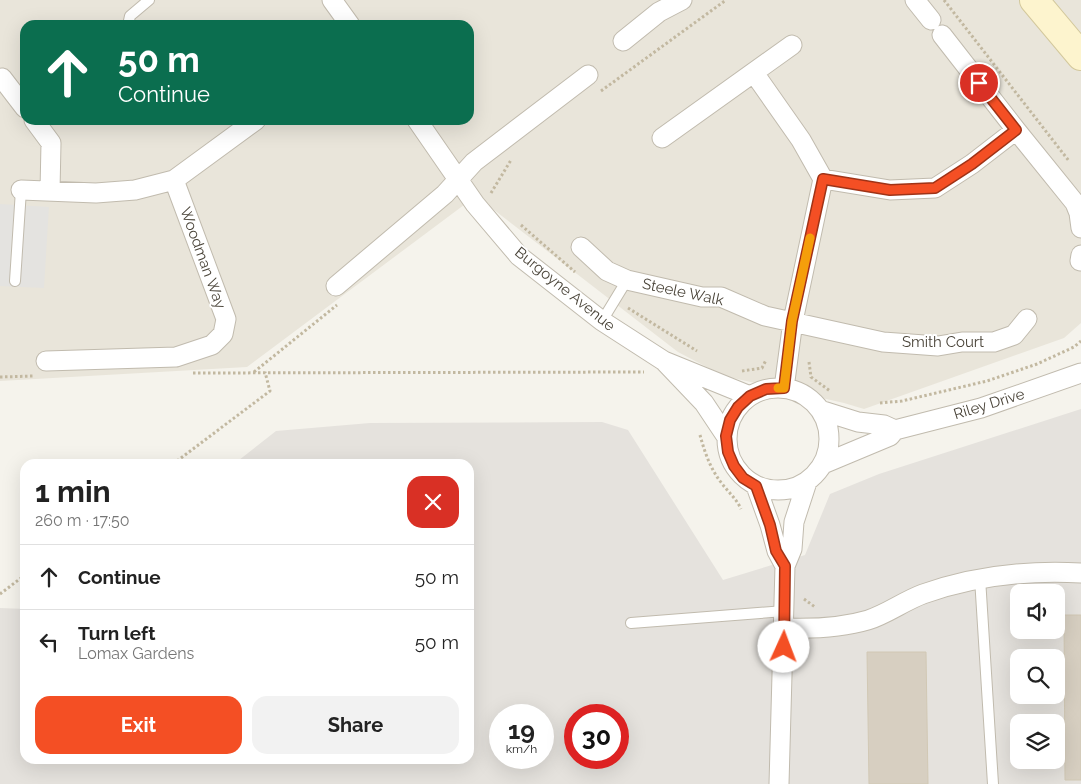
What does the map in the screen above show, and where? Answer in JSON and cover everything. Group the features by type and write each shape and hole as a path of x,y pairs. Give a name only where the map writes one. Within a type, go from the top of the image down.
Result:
{"street":[{"path":"332,0 346,20"},
{"path":"623,41 655,6 682,0"},
{"path":"915,0 1075,203 1079,213 1081,228"},
{"path":"1034,0 1080,52"},
{"path":"662,138 792,45"},
{"path":"754,73 801,140 823,179 792,321 784,388"},
{"path":"336,286 445,194 474,162 588,75"},
{"path":"2,78 20,101"},
{"path":"38,125 51,143 50,191"},
{"path":"21,190 96,193 126,191 174,180 249,125"},
{"name":"Burgoyne Avenue","path":"421,125 476,204 519,256 602,321 664,362 704,402 726,436"},
{"path":"823,179 890,190 935,188 972,164 1016,130"},
{"name":"Woodman Way","path":"43,368 176,358 212,345 223,334 226,319 174,180"},
{"name":"Steele Walk","path":"581,247 607,271 628,280 702,297 721,297 766,316 792,321"},
{"name":"Smith Court","path":"792,321 882,342 938,346 962,342 994,342 1014,335 1027,319"},
{"name":"Burgoyne Avenue","path":"664,362 750,396"},
{"name":"Riley Drive","path":"823,464 890,436 895,430 981,408 1081,373"},
{"path":"784,388 798,392 811,399 820,410 827,423 830,437 828,454 820,470 807,482 791,490 773,491 756,486 743,478 734,466 728,452 726,436 730,420 738,407 750,396 766,389 784,388"},
{"name":"Riley Drive","path":"820,410 858,422 884,425 895,430"},
{"path":"779,784 785,566 792,549 794,522 807,482"},
{"path":"756,486 770,525 776,551 785,566"},
{"path":"785,619 819,629 868,620 922,594 980,578 1031,572 1081,573"}],"lane":[{"path":"129,20 130,16 149,0"},
{"path":"15,281 21,190"},
{"path":"602,321 628,280"},
{"path":"980,578 993,784"},
{"path":"631,622 785,619"}],"path":[{"path":"944,0 1072,166"},
{"path":"872,404 902,401 987,381 1037,364 1074,347 1081,340"},
{"path":"736,372 762,368 771,352"},
{"path":"809,361 811,377 831,392"},
{"path":"186,373 645,372 637,366"},
{"path":"0,377 43,368"},
{"path":"180,459 270,391 265,372"},
{"path":"698,430 719,480 738,502 745,517"},
{"path":"0,594 20,579"},
{"path":"803,598 818,610"}],"shaded area":[{"path":"0,0 1081,0 1081,323 1064,338 864,409 724,376 678,352 476,196 247,367 0,381"},
{"path":"0,204 49,207 44,288 0,286"},
{"path":"1081,409 1081,784 0,784 0,608 20,609 20,764 474,764 474,459 240,459 276,431 370,423 602,422 628,430 723,580 805,555 830,494 879,474"}],"building":[{"path":"1065,615 1081,615 1081,780 1065,780"},
{"path":"867,652 926,652 928,784 869,784"}],"slow traffic":[{"path":"778,388 784,388 792,321 810,238"}],"route":[{"path":"784,647 785,566 776,551 770,525 756,486 743,478 734,466 728,452 726,436 730,420 738,407 750,396 766,389 784,388 792,321 823,179 890,190 935,188 972,164 1016,130 979,83"}]}
